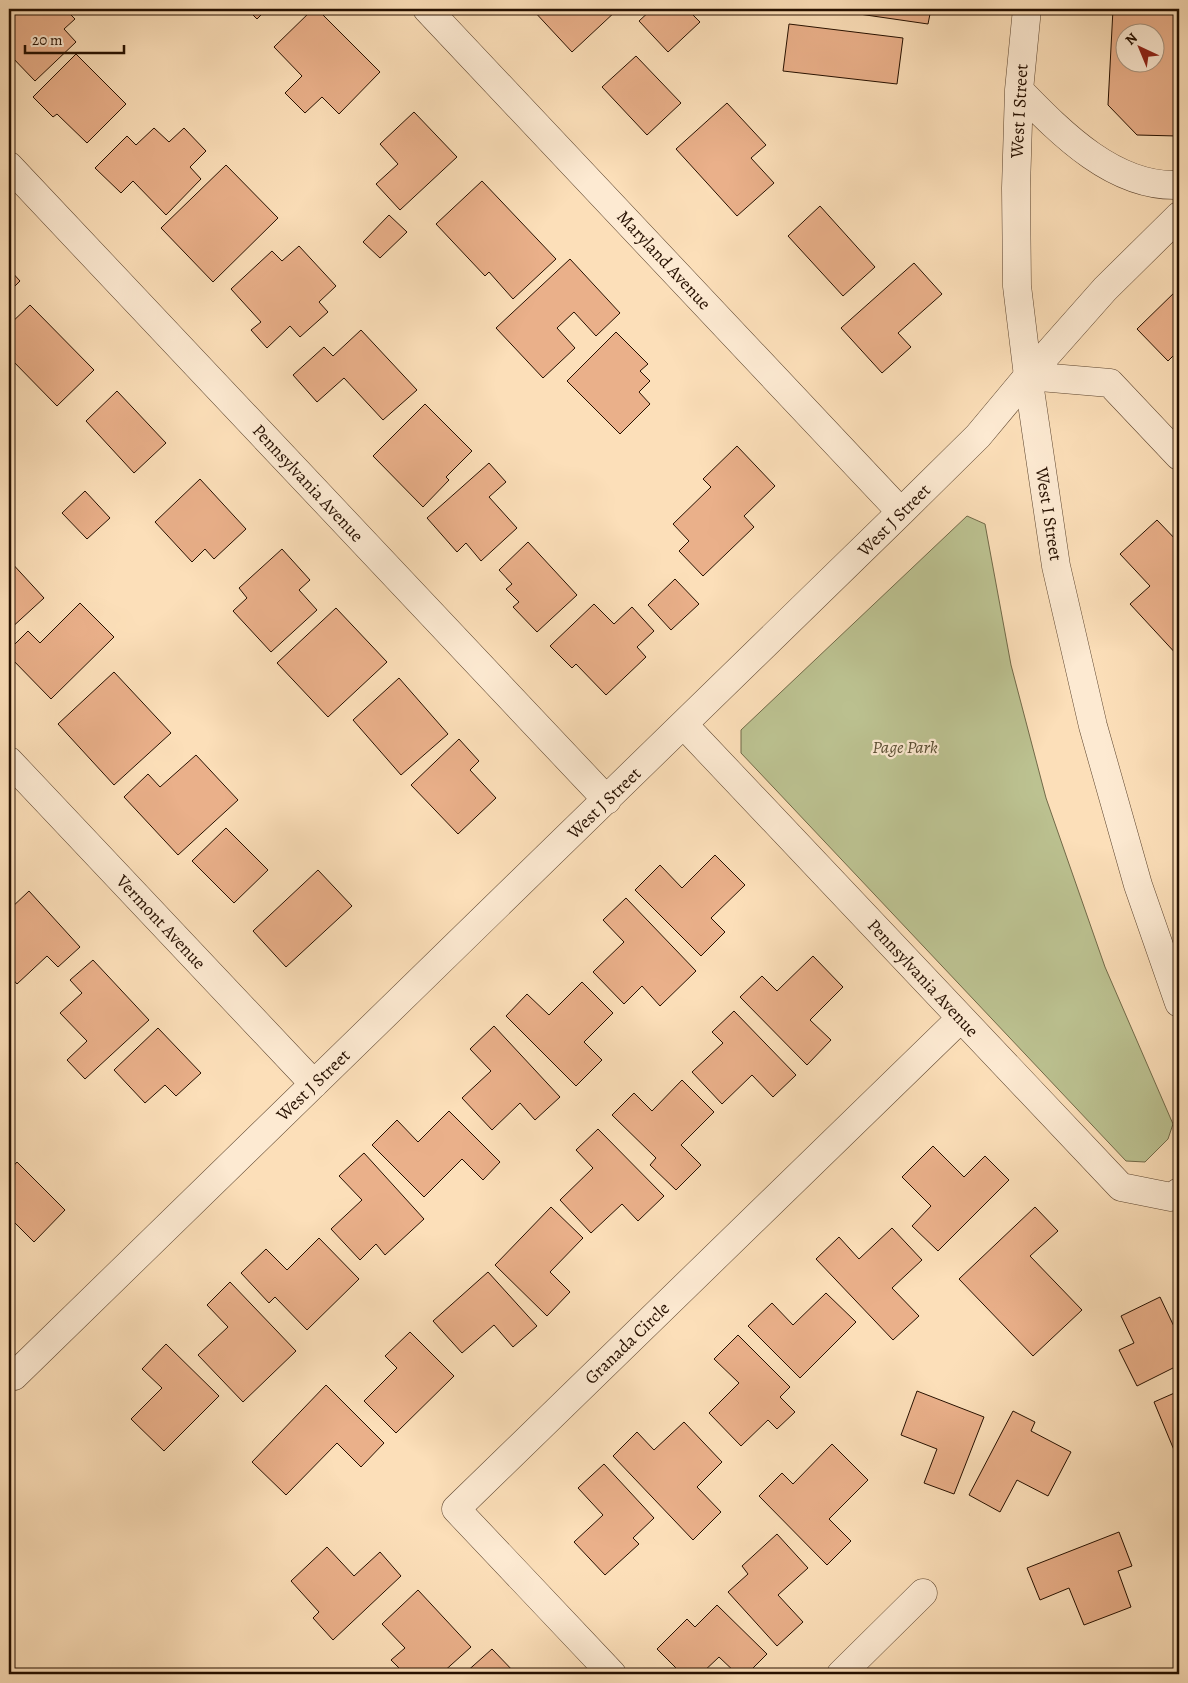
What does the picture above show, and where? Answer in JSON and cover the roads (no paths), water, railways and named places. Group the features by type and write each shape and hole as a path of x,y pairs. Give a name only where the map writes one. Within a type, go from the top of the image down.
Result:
{"street":[{"name":"Maryland Avenue","path":"427,9 901,512"},
{"name":"West I Street","path":"1027,9 1019,90 1016,188 1017,286 1028,376 1056,566 1092,726 1138,885 1179,1003"},
{"path":"1019,90 1072,142 1097,159 1123,174 1167,185 1179,185"},
{"name":"Pennsylvania Avenue","path":"9,166 607,800"},
{"name":"West J Street","path":"11,1373 314,1084 978,436 1105,289 1179,216"},
{"path":"1028,376 1110,383 1179,456"},
{"name":"Pennsylvania Avenue","path":"684,725 1121,1187 1171,1197 1179,1192"},
{"name":"Vermont Avenue","path":"9,761 314,1084"},
{"name":"Granada Circle","path":"612,1674 456,1509 961,1018"},
{"path":"841,1674 923,1593"}],"park label":[{"name":"Page Park","path":"905,747"}]}
